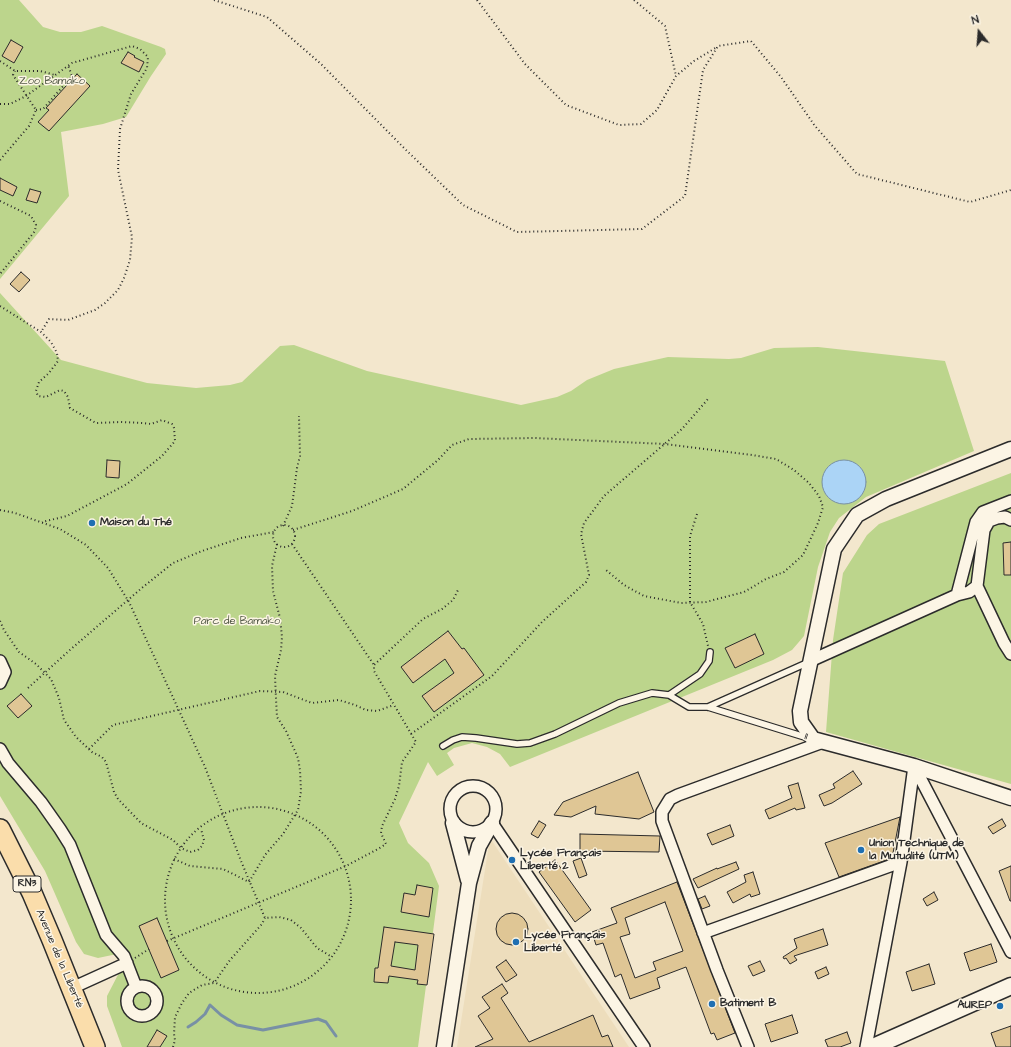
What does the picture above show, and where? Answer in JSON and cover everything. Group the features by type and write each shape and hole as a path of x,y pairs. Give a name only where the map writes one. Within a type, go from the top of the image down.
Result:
{"highway":[{"name":"Avenue de la Liberté","path":"0,829 32,893 95,1047"}],"main road":[{"path":"873,1047 1011,986"}],"street":[{"path":"748,1047 717,970 662,821 662,812 670,799 678,795 818,740 801,722 800,711 834,548 857,515 886,499 1011,449"},
{"path":"957,595 976,522 983,512 1011,501"},
{"path":"1011,520 1005,517 997,518 989,521 984,530 977,586 1004,643 1011,654"},
{"path":"810,661 957,595 969,592 977,586"},
{"path":"0,661 5,672 0,683"},
{"name":"11","path":"818,740 914,766 1011,798"},
{"path":"0,749 8,763 41,802 70,845 106,935 124,956 136,987"},
{"path":"866,1047 901,862 914,766"},
{"path":"914,766 1011,952"},
{"path":"444,1047 469,884 479,846 496,813 496,806 490,794 485,789 472,786 458,791 450,802 450,816 469,884"},
{"path":"453,823 460,829 468,832 477,832 485,829 492,823"},
{"path":"492,823 644,1047"},
{"path":"704,933 901,862"},
{"path":"72,988 127,963"}],"lane":[{"path":"443,746 462,737 517,744 530,743 555,734 619,703 652,693 669,695 700,674 709,661 710,652"},
{"path":"708,707 810,661"},
{"name":"11","path":"669,695 689,706 708,707 818,740"}],"path":[{"path":"214,0 268,17 321,64 463,205 517,232 642,229 685,196 703,70 718,46"},
{"path":"477,0 525,64 566,105 619,125 641,124 658,110 676,76 694,61 718,46 751,41 782,77 815,126 856,174 970,202 1011,190"},
{"path":"634,0 665,26 676,76"},
{"path":"0,104 10,104 26,96 72,62 132,46 140,49 148,57 147,68 131,94 120,135 118,170 132,237 130,260 124,278 118,290 105,303 95,310 68,320 49,319 41,332"},
{"path":"0,61 15,70 40,71 55,75"},
{"path":"36,110 43,109 72,76 68,65"},
{"path":"15,70 13,75 36,110"},
{"path":"0,160 29,126 36,110"},
{"path":"0,201 31,216 36,225 35,231 0,274"},
{"path":"0,306 41,332 51,342 57,353 58,361 49,373 39,382 36,391 38,396 46,397 60,390 64,391 68,397 70,408 96,423 121,422 151,424 162,420 172,424 174,428 174,441 162,456 127,484 67,516 41,522"},
{"path":"411,734 492,676 542,622 586,582 589,575 581,534 584,524 604,496 682,429 708,399"},
{"path":"283,526 292,506 300,456 299,416"},
{"path":"293,530 352,511 403,489 438,460 452,445 469,439 534,438 665,444 776,459 794,470 810,483 819,496 823,507 818,523 803,555 784,572 766,579 744,592 706,602 681,603 644,596 624,585 606,570"},
{"path":"0,510 15,513 60,529 86,546 108,568 128,600 205,767 249,882 265,918"},
{"path":"697,514 690,536 690,602 703,624 710,652"},
{"path":"28,688 128,600 173,563 202,551 241,538 274,532 279,527 283,526 287,526 293,530 295,537 292,544 284,547 277,544 274,540 274,532"},
{"path":"249,882 265,855 283,834 298,810 301,791 298,758 286,731 277,717 275,676 281,650 282,637 280,618 273,591 272,566 277,544"},
{"path":"167,942 346,866 378,850 386,844 381,833 382,826 395,800 399,786 402,762 416,742 374,671 374,665 292,544"},
{"path":"374,665 423,619 442,609 453,600 458,590"},
{"path":"0,621 4,630 19,652 36,664 51,679 64,720 76,737 89,749 102,757 106,762 114,792 118,799 141,823 190,852 198,850 202,846 204,840 200,829"},
{"path":"89,749 113,725 260,691 283,692 312,703 339,700 366,710 377,711 394,705"},
{"path":"267,807 287,811 309,822 325,835 337,850 346,866 351,882 352,905 347,926 339,946 332,957 317,972 288,988 272,993 244,993 218,985 196,971 180,953 172,940 164,907 166,880 174,859 183,843 215,817 222,814 245,808 267,807"},
{"path":"174,859 190,866 223,869 249,882"},
{"path":"265,918 279,917 291,920 301,928 317,948 332,957"},
{"path":"173,1047 175,1040 175,1017 189,993 202,985 214,982 230,960 262,924 265,918"},
{"path":"127,963 149,949"}],"shaded area":[{"name":"Lycée Français Liberté","path":"490,838 629,1047 457,1047"}],"green space":[{"name":"Zoo Bamako","path":"0,0 19,0 43,27 60,32 81,32 102,26 161,47 165,49 166,54 126,117 103,124 61,132 69,196 0,279"},
{"name":"Parc de Bamako","path":"0,293 61,360 147,383 196,388 230,385 242,382 280,346 294,345 367,371 521,405 557,397 571,391 587,380 614,369 668,357 729,359 741,358 774,348 818,347 945,361 974,451 866,497 839,518 830,532 818,567 804,636 792,650 773,660 510,767 500,754 487,747 472,743 454,748 447,753 454,765 437,776 428,762 399,823 408,843 429,863 439,886 418,1047 122,1047 107,1006 107,996 122,967 117,954 98,958 84,954 76,942 45,871 0,796"},
{"path":"1011,473 1011,784 826,732 833,640 843,573 867,535 879,524"}],"water":[{"path":"844,460 856,464 862,470 866,482 862,494 856,500 844,504 832,500 826,494 822,482 826,470 832,464"}],"building":[{"path":"11,40 23,47 14,63 2,56"},
{"path":"128,52 144,62 139,72 121,63"},
{"path":"77,74 90,86 49,131 38,122 49,110 46,108"},
{"path":"0,178 17,187 13,196 0,190"},
{"path":"30,189 41,192 37,203 26,200"},
{"path":"21,272 30,280 19,292 10,284"},
{"path":"107,460 120,461 119,478 106,477"},
{"path":"1011,542 1011,575 1004,575 1003,543"},
{"path":"448,631 462,649 464,648 484,675 434,712 422,696 454,673 445,659 413,683 401,667"},
{"path":"755,634 764,654 735,668 725,648"},
{"path":"21,694 32,706 18,718 7,706"},
{"path":"853,771 862,784 832,803 824,806 819,795 835,788 833,784"},
{"path":"638,772 654,812 639,819 595,814 596,806 571,817 554,815 563,802"},
{"path":"798,783 805,808 796,810 795,808 769,819 765,810 792,798 788,786"},
{"name":"Union Technique de la Mutualité (UTM)","path":"900,817 892,858 839,877 825,843"},
{"path":"1002,819 1006,826 993,834 988,827"},
{"path":"539,821 546,825 538,838 531,834"},
{"path":"730,825 734,836 712,845 707,834"},
{"path":"580,834 660,836 659,852 580,851"},
{"path":"581,858 587,875 579,878 573,861"},
{"path":"555,860 591,910 575,922 539,872"},
{"path":"736,862 739,869 698,888 693,879 717,868"},
{"path":"1011,866 1011,901 1010,901 999,871"},
{"path":"753,872 760,894 751,897 750,894 733,903 727,892 746,882 744,875"},
{"path":"677,882 735,1033 717,1040 714,1033 711,1034 686,967 657,978 660,988 630,999 621,974 615,977 603,943 596,945 592,932 617,923 611,908","holes":["665,902 683,951 653,962 656,970 635,978 620,937 630,934 625,918"]},
{"path":"417,885 433,888 429,917 401,912 404,893 415,895"},
{"path":"934,892 938,900 927,906 923,899"},
{"path":"705,896 710,906 702,909 698,899"},
{"path":"509,913 515,913 525,920 528,929 527,935 521,942 515,945 509,945 499,938 496,932 496,926 503,916"},
{"path":"157,918 179,970 161,978 139,926"},
{"path":"384,927 434,934 427,985 417,984 418,980 389,976 388,983 374,982 375,968 378,968","holes":["395,942 418,945 415,970 391,966"]},
{"path":"823,929 828,945 794,956 797,960 790,964 786,958 784,959 783,957 797,948 794,939"},
{"path":"991,944 997,962 970,971 964,953"},
{"path":"506,960 517,975 506,982 496,967"},
{"path":"760,961 765,971 753,976 748,966"},
{"path":"929,964 935,984 912,991 906,972"},
{"path":"826,967 829,974 818,979 815,972"},
{"path":"502,984 508,993 501,998 529,1042 593,1015 602,1037 608,1035 613,1047 475,1047 493,1039 478,1016 490,1008 482,997"},
{"path":"792,1015 798,1033 771,1042 765,1024"},
{"path":"1011,1026 1011,1047 996,1047 991,1033"},
{"path":"157,1030 167,1036 160,1047 147,1047"},
{"path":"847,1032 851,1043 840,1047 828,1047 825,1040"}],"waterway":[{"path":"188,1027 205,1014 210,1005 221,1015 237,1025 263,1030 318,1019 326,1022 336,1036"}],"place":[{"name":"Maison du Thé","path":"92,523"},
{"name":"Union Technique de la Mutualité (UTM)","path":"861,850"},
{"name":"Lycée Français Liberté 2","path":"512,860"},
{"name":"Lycée Français Liberté","path":"516,942"},
{"name":"Batiment B","path":"712,1004"},
{"name":"AUREP","path":"1000,1006"}]}
